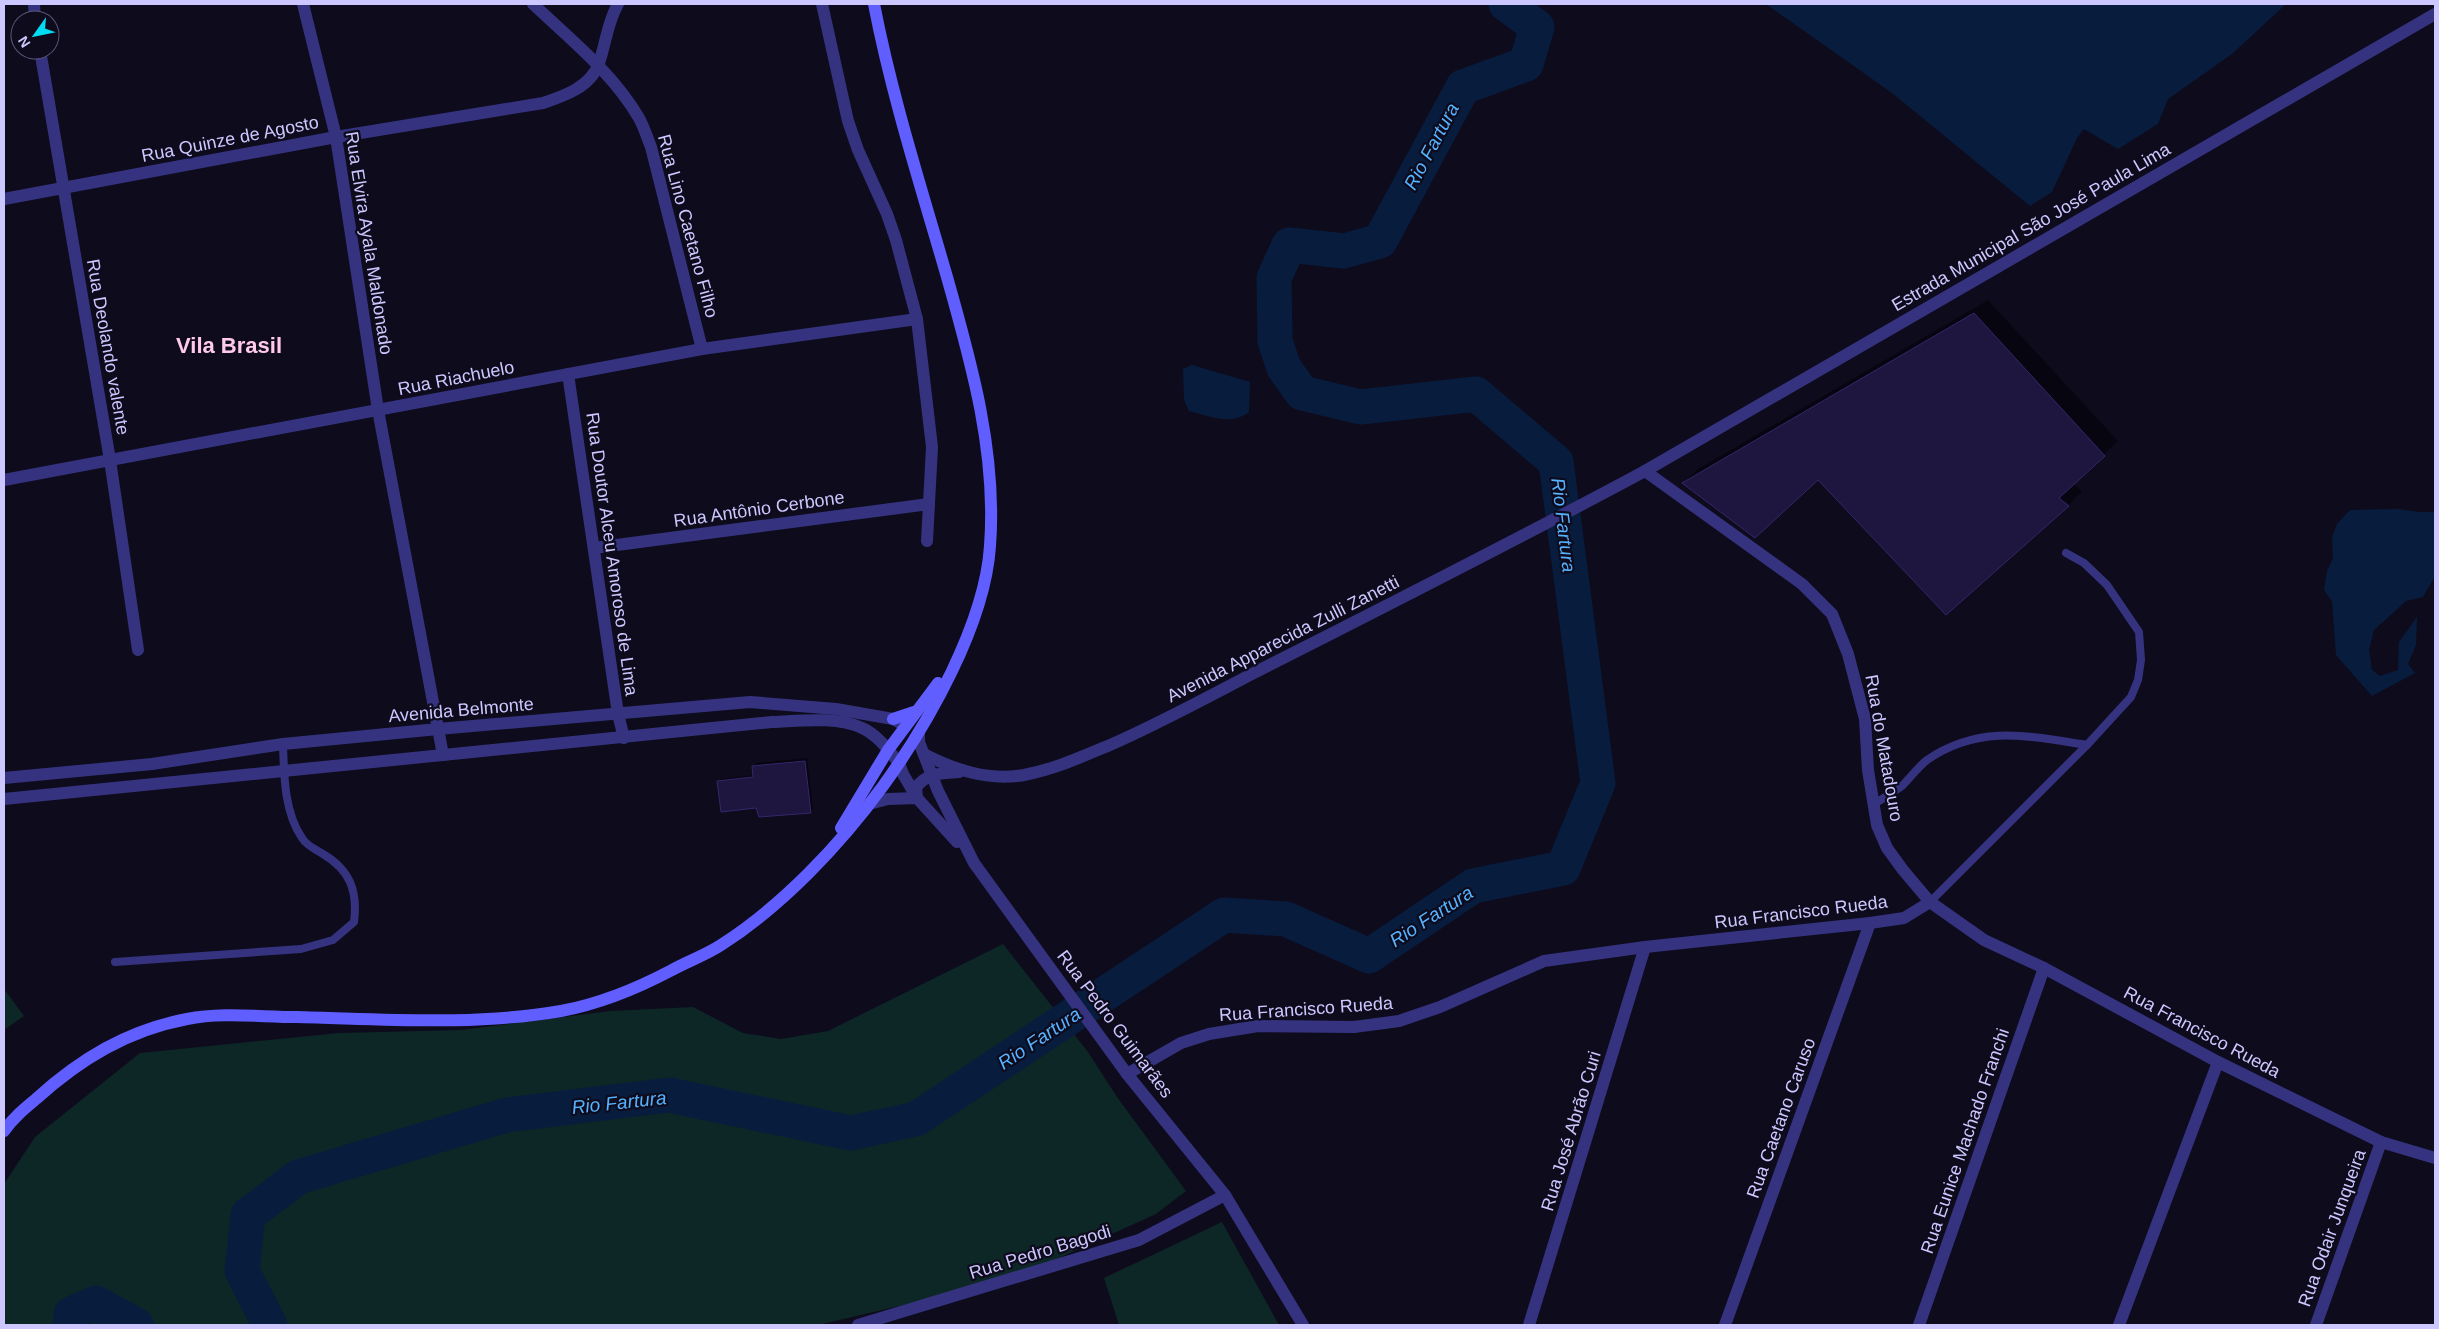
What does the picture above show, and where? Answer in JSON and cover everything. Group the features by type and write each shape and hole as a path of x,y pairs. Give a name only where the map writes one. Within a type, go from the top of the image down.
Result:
{"main road":[{"path":"4,1131 12,1119 63,1074 105,1047 140,1031 190,1018 246,1016 464,1020 563,1010 608,997 652,980 719,946 765,913 800,881 869,804 919,733 956,659 980,597 990,549 990,476 984,423 965,339 886,66 874,4"},
{"path":"825,854 888,750 914,712 956,659"},
{"path":"892,719 914,712"}],"street":[{"name":"Rua Elvira Ayala Maldonado","path":"303,4 336,137 378,410 443,754"},
{"name":"Rua Lino Caetano Filho","path":"533,4 598,66 626,98 640,119 650,146 702,349"},
{"path":"598,66 612,15 618,4"},
{"path":"822,4 848,121 858,150 896,240 917,319 932,446 927,541"},
{"name":"Estrada Municipal São José Paula Lima","path":"1645,471 2435,14"},
{"name":"Rua Deolando valente","path":"42,60 110,460 138,650"},
{"name":"Rua Quinze de Agosto","path":"4,199 336,137 543,104 564,96 583,85 598,66"},
{"name":"Rua Riachuelo","path":"4,480 702,349 917,319"},
{"name":"Rua Doutor Alceu Amoroso de Lima","path":"568,374 618,714 624,738"},
{"name":"Avenida Apparecida Zulli Zanetti","path":"924,754 945,765 966,772 1002,777 1060,767 1136,733 1550,523 1645,471"},
{"name":"Rua do Matadouro","path":"1645,471 1802,584 1832,614 1848,654 1865,719 1868,770 1877,825 1887,848 1902,870 1930,902"},
{"name":"Rua Antônio Cerbone","path":"594,548 929,504"},
{"name":"Avenida Belmonte","path":"4,778 152,764 283,744 438,728 750,702 836,709 892,719 919,733"},
{"path":"4,799 284,772 443,754 624,738 740,724 821,721 863,728 878,738 899,763 917,798 950,832 974,864"},
{"name":"Rua Pedro Guimarães","path":"919,733 919,742 932,776 974,864 1127,1074 1225,1195 1303,1325"},
{"path":"917,798 916,788 932,776 966,772"},
{"path":"869,804 888,799 917,798"},
{"name":"Rua Francisco Rueda","path":"1127,1074 1181,1043 1209,1034 1258,1026 1354,1027 1399,1021 1440,1008 1544,961 1646,947 1904,918 1930,902 1984,940 2044,968 2218,1062 2381,1142 2435,1158"},
{"name":"Rua Caetano Caruso","path":"1725,1325 1870,923"},
{"name":"Rua José Abrão Curi","path":"1529,1325 1646,947"},
{"name":"Rua Eunice Machado Franchi","path":"1920,1325 2044,968"},
{"path":"2119,1325 2218,1062"},
{"name":"Rua Odair Junqueira","path":"2316,1325 2381,1142"},
{"name":"Rua Pedro Bagodi","path":"858,1325 1139,1240 1225,1195"}],"lane":[{"path":"1930,902 2087,745 2130,697 2138,680 2141,660 2139,632 2107,585 2084,562 2066,553"},
{"path":"1874,804 1899,787 1926,761 1953,744 1984,737 2019,735 2087,745"},
{"path":"115,962 301,949 333,940 354,922 356,902 351,882 339,864 311,848 303,840 290,811 284,772 283,744"}],"green space":[{"path":"1003,944 1088,1052 1117,1097 1186,1191 1156,1214 1010,1280 818,1325 4,1325 4,1184 35,1137 140,1053 339,1033 462,1030 610,1011 693,1007 743,1033 781,1039 828,1031"},
{"path":"4,989 24,1016 4,1030"},
{"path":"1222,1222 1279,1325 1119,1325 1104,1278"}],"water":[{"path":"1766,4 2286,4 2232,54 2168,99 2158,124 2118,149 2084,129 2077,138 2052,192 2030,206 1892,93"},
{"path":"1192,365 1250,382 1249,412 1235,418 1220,419 1189,411 1184,400 1183,369"},
{"path":"2398,509 2435,512 2435,576 2423,597 2406,601 2374,630 2369,650 2372,670 2380,676 2398,670 2399,642 2417,617 2416,645 2408,664 2415,673 2372,696 2336,655 2332,601 2324,590 2327,571 2333,558 2332,538 2337,524 2350,510"}],"building":[{"path":"1974,313 2105,456 2059,498 2069,506 1946,615 1818,480 1755,538 1682,483"},
{"path":"805,761 811,813 759,817 756,808 721,812 717,781 753,777 752,766"}],"waterway":[{"name":"Rio Fartura","path":"270,1325 242,1271 248,1215 298,1177 507,1115 669,1095 851,1133 916,1119 1224,915 1286,919 1369,956 1473,886 1563,868 1598,783 1556,462 1476,394 1361,407 1302,393 1284,368 1275,341 1274,278 1289,245 1344,251 1380,241 1463,87 1526,64 1537,27 1506,4"},
{"name":"Rio Fartura","path":"70,1325 71,1314 96,1303 136,1325"}],"district":[{"name":"Vila Brasil","path":"229,345"}]}
